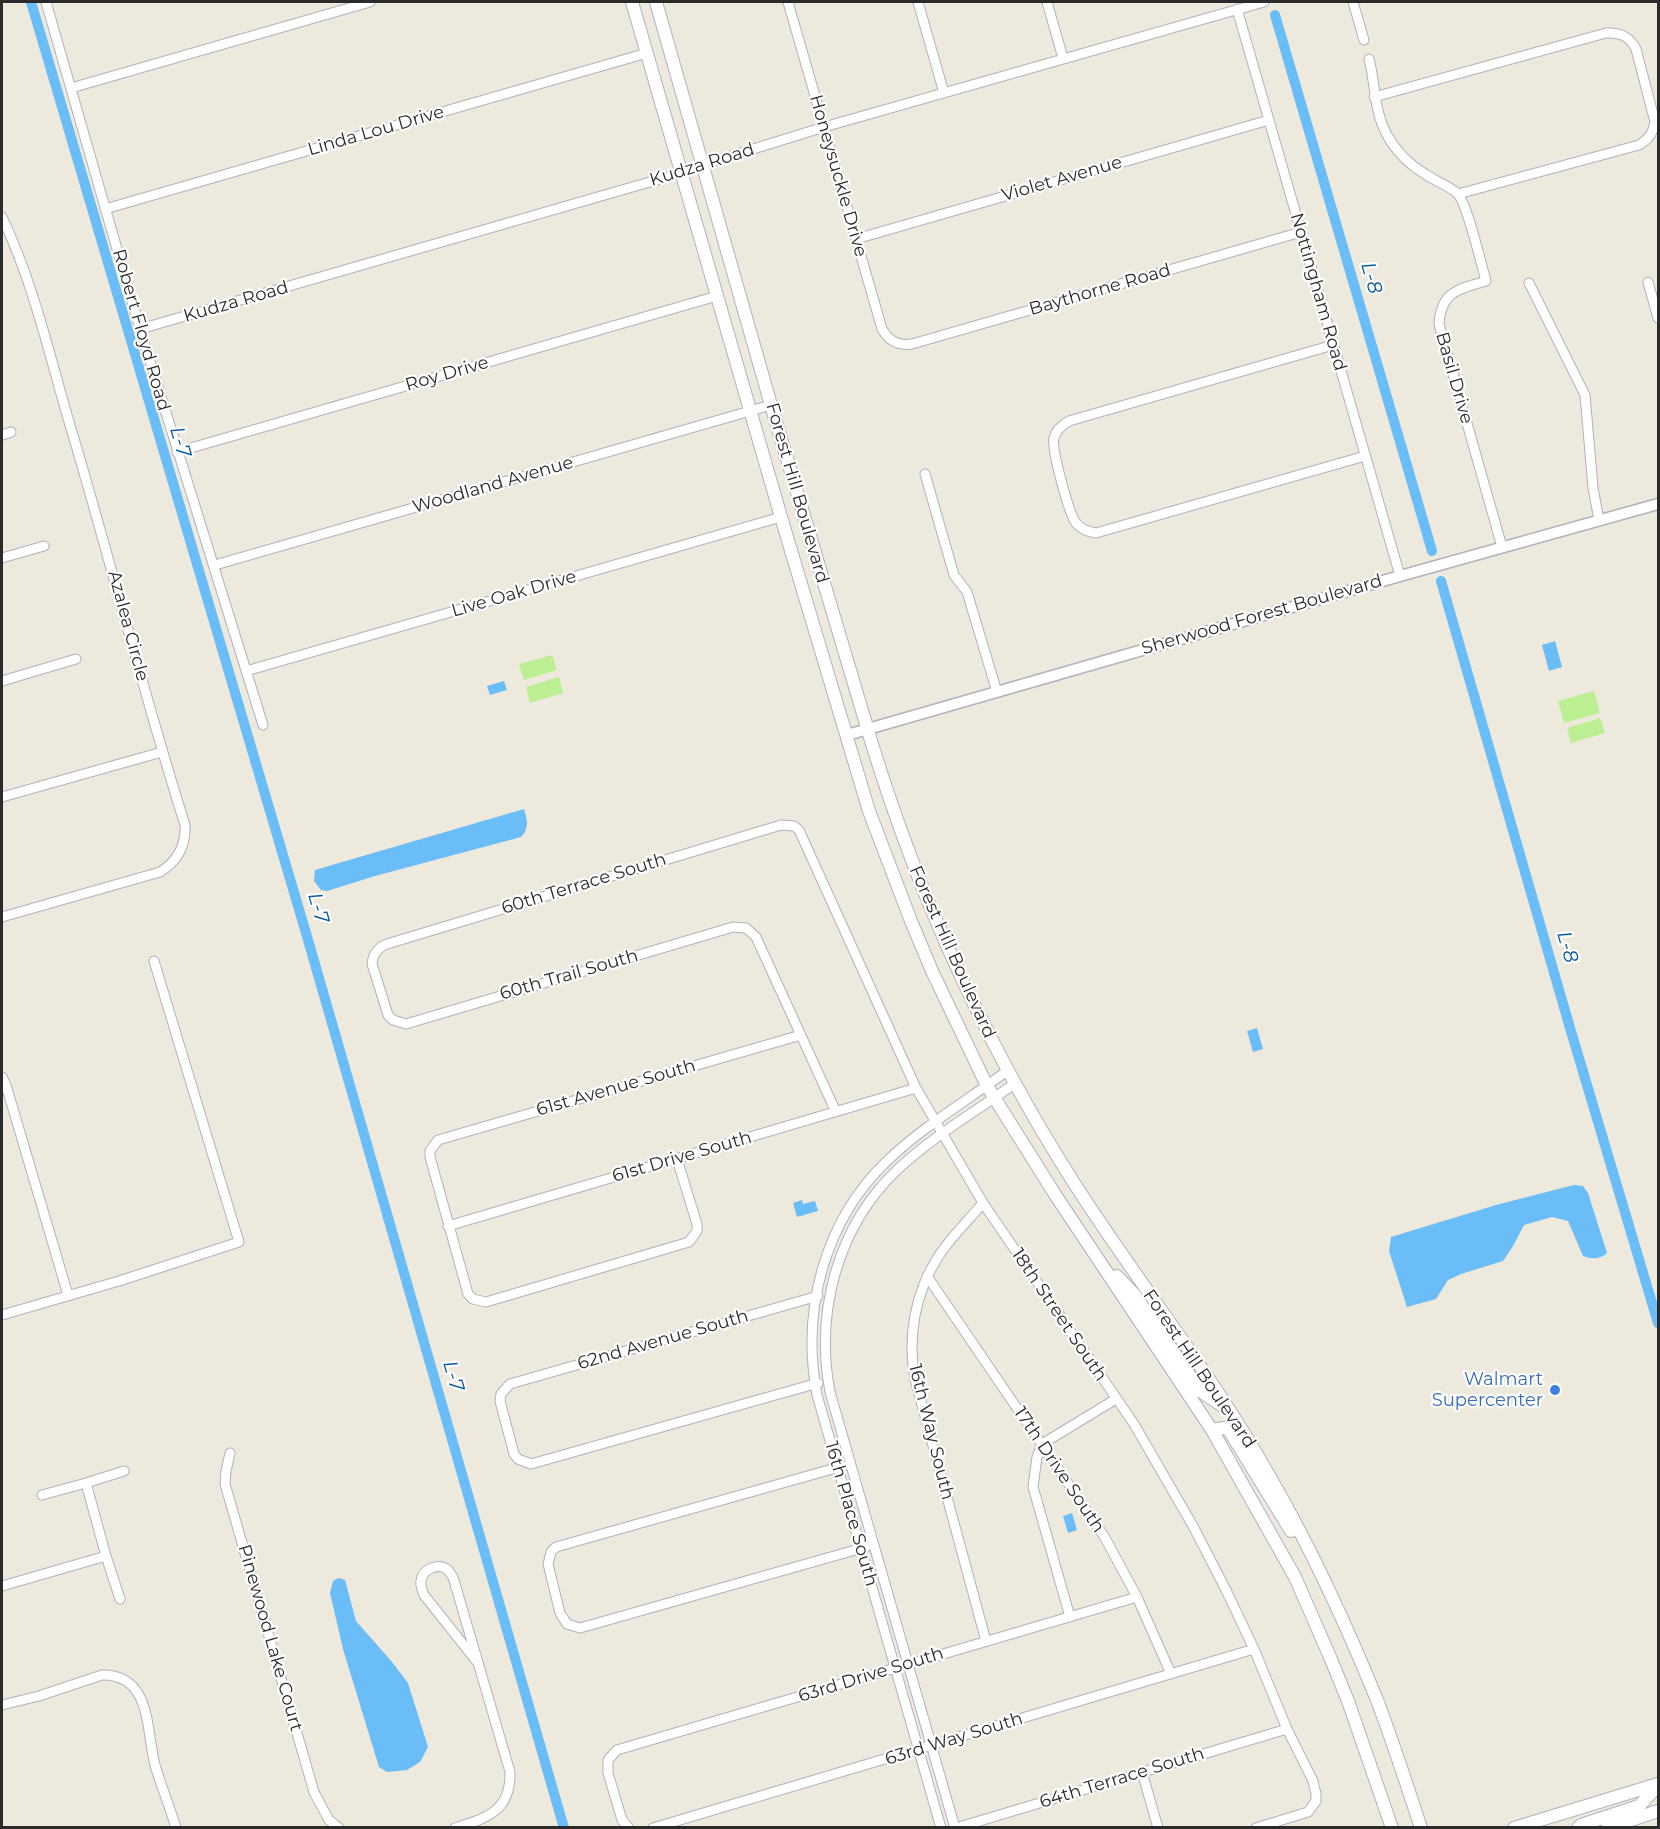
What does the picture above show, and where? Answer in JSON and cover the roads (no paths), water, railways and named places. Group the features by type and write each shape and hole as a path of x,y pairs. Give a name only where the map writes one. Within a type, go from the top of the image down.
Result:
{"main road":[{"name":"Forest Hill Boulevard","path":"632,2 869,811 932,971 994,1098 1056,1196 1212,1431 1294,1577 1348,1701 1392,1827"},
{"name":"Forest Hill Boulevard","path":"656,2 867,730 889,800 930,909 952,960 1014,1084 1075,1185 1230,1411 1271,1478 1344,1621 1378,1702 1421,1827"},
{"path":"1104,1267 1112,1270 1134,1294 1200,1391 1230,1411"},
{"path":"1212,1431 1224,1428 1229,1430 1276,1508 1317,1566"},
{"path":"1514,1827 1659,1785"},
{"path":"1578,1827 1639,1806 1659,1785"},
{"path":"1607,1827 1659,1811"}],"street":[{"name":"Robert Floyd Road","path":"46,2 140,329 263,725"},
{"path":"71,88 370,2"},
{"name":"Honeysuckle Drive","path":"788,2 882,329 891,340 898,344"},
{"path":"918,2 944,93"},
{"path":"1047,2 1064,58"},
{"name":"Kudza Road","path":"140,329 681,173 824,127 1264,2"},
{"path":"1353,2 1364,40"},
{"name":"Nottingham Road","path":"1237,9 1400,576"},
{"path":"1369,59 1374,97 1380,120 1391,141 1401,154 1425,174 1458,194 1639,145 1650,136 1654,129 1654,115 1636,50 1628,37 1621,34 1606,33 1374,97"},
{"name":"Linda Lou Drive","path":"105,209 646,52"},
{"name":"Violet Avenue","path":"856,239 1269,120"},
{"name":"Basil Drive","path":"1458,194 1467,213 1486,280 1463,287 1450,295 1442,307 1439,324 1502,547"},
{"name":"Azalea Circle","path":"2,218 26,275 96,513 162,752 185,825 183,846 172,864 160,872 2,917"},
{"name":"Baythorne Road","path":"898,344 912,344 1301,231"},
{"path":"1648,282 1659,318"},
{"path":"1529,283 1585,396 1593,488 1599,520"},
{"name":"Roy Drive","path":"177,452 717,296"},
{"path":"1333,345 1069,421 1057,430 1054,437 1054,451 1073,517 1082,528 1089,532 1103,532 1365,456"},
{"name":"Woodland Avenue","path":"215,565 771,405"},
{"path":"925,474 954,575 967,592 997,692"},
{"name":"Sherwood Forest Boulevard","path":"847,735 1659,504"},
{"name":"Live Oak Drive","path":"246,671 781,517"},
{"path":"2,558 44,546"},
{"path":"2,681 76,659"},
{"path":"2,797 162,752"},
{"name":"60th Terrace South","path":"393,1020 385,1009 372,964 376,951 387,944 781,825 794,826"},
{"name":"18th Street South","path":"794,826 803,836 916,1088 983,1203 1162,1471 1193,1526 1254,1649 1316,1794 1313,1807 1302,1815 1256,1827"},
{"name":"60th Trail South","path":"393,1020 406,1023 733,927 746,928 756,937 801,1035"},
{"path":"2,1315 119,1281 239,1242 154,961"},
{"path":"801,1035 836,1112"},
{"name":"61st Avenue South","path":"448,1227 430,1157 433,1144 444,1137 801,1035"},
{"name":"16th Place South","path":"941,1827 815,1384 811,1346 812,1327 815,1297 835,1235 854,1201 875,1173 936,1122 1007,1071"},
{"path":"2,1077 68,1294"},
{"name":"16th Place South","path":"956,1827 828,1380 825,1328 837,1265 847,1240 865,1209 885,1182 942,1134 1014,1084"},
{"name":"61st Drive South","path":"448,1227 916,1088"},
{"path":"448,1227 466,1288 473,1299 486,1302 683,1245 694,1237 697,1224 677,1159"},
{"path":"854,1201 865,1209"},
{"name":"16th Way South","path":"983,1203 951,1240 927,1276 918,1304 912,1351 914,1372 986,1641"},
{"name":"17th Drive South","path":"927,1276 1104,1536 1137,1597 1171,1674"},
{"name":"62nd Avenue South","path":"815,1384 531,1464 524,1463 514,1454 500,1408 501,1394 510,1384 830,1293"},
{"path":"815,1384 828,1380"},
{"path":"1070,1617 1033,1487 1037,1457 1042,1444 1116,1399"},
{"name":"Pinewood Lake Court","path":"230,1453 225,1484 314,1792 329,1820 339,1827"},
{"path":"851,1464 562,1544 551,1552 548,1564 560,1613 567,1624 580,1628 874,1545"},
{"path":"42,1495 124,1471"},
{"path":"86,1483 120,1599"},
{"path":"2,1586 106,1556"},
{"path":"455,1827 484,1819 495,1811 504,1800 510,1785 510,1772 453,1577 448,1570 439,1567 429,1569 422,1575 420,1583 424,1595 478,1663"},
{"name":"63rd Drive South","path":"629,1827 622,1820 608,1773 608,1760 617,1750 1137,1597"},
{"name":"63rd Way South","path":"653,1827 1254,1649"},
{"path":"2,1706 102,1675 123,1679 131,1685 142,1701 156,1767 176,1827"},
{"name":"64th Terrace South","path":"956,1827 1287,1729"},
{"path":"1142,1772 1158,1827"},
{"path":"321,1827 329,1820"}],"water":[{"path":"1555,641 1562,667 1549,671 1542,645"},
{"path":"504,681 507,690 490,695 487,686"},
{"path":"524,809 527,827 521,837 327,891 321,890 314,881 315,870"},
{"path":"1257,1028 1263,1049 1253,1052 1247,1031"},
{"path":"1574,1185 1583,1186 1588,1193 1607,1253 1595,1258 1583,1256 1568,1221 1552,1217 1524,1225 1503,1261 1448,1280 1436,1299 1407,1307 1389,1251 1391,1237 1496,1205"},
{"path":"802,1200 803,1204 815,1201 818,1211 797,1217 793,1203"},
{"path":"1072,1513 1077,1530 1068,1533 1063,1516"},
{"path":"339,1578 345,1580 356,1621 408,1683 428,1747 420,1762 407,1770 387,1772 379,1767 343,1649 330,1593 333,1581"}],"waterway":[{"name":"L-7","path":"31,2 306,933 564,1828"},
{"name":"L-8","path":"1275,15 1432,551"},
{"name":"L-8","path":"1441,581 1658,1323"}],"place":[{"name":"Walmart Supercenter","path":"1555,1390"}]}
